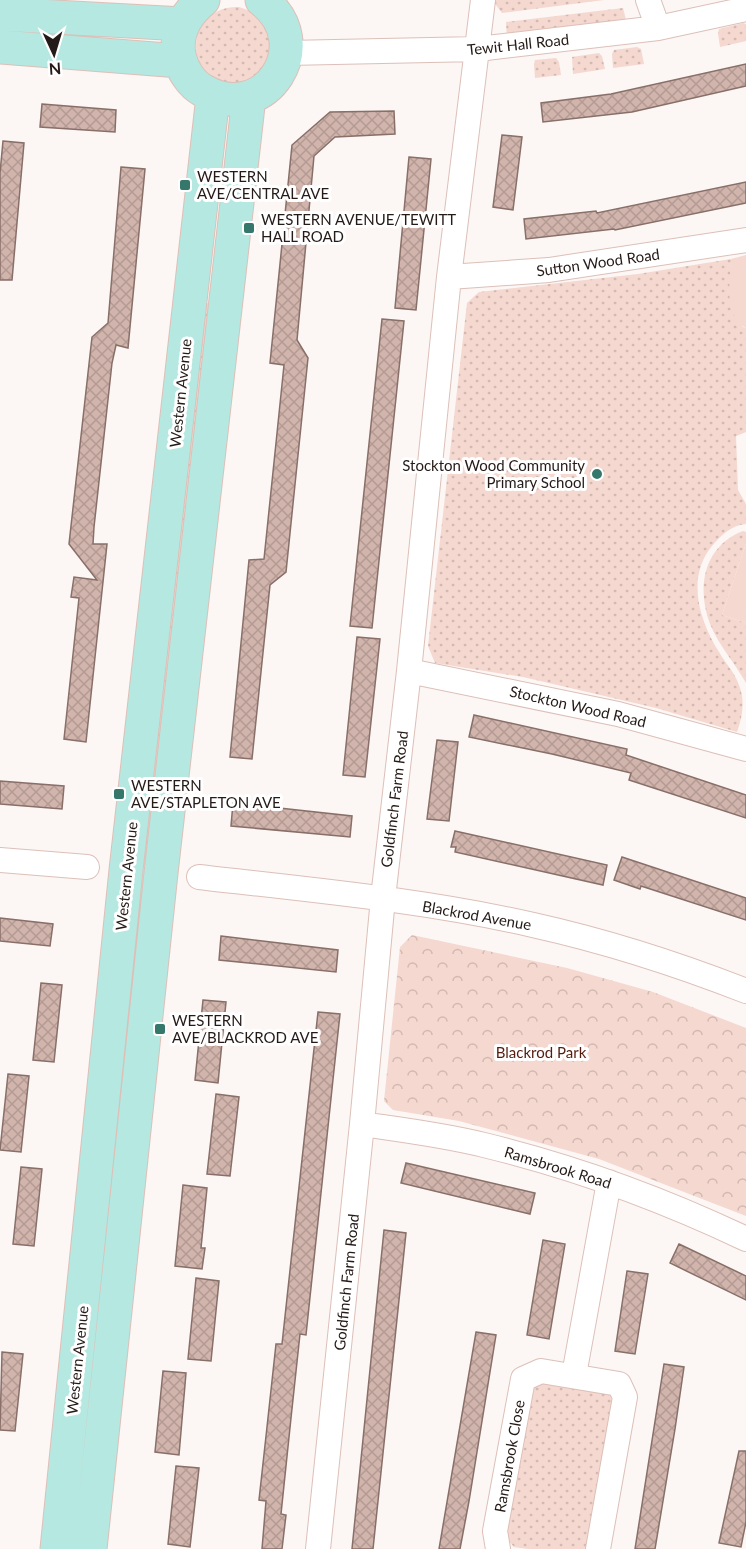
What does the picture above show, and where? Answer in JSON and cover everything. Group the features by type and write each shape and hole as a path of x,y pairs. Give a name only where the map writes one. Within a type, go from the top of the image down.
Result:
{"street":[{"path":"0,14 193,12 178,43 180,62 188,76 199,88 213,96 231,100 249,97 263,91 274,81 287,53 286,37 281,21 272,8 262,0"},
{"name":"Goldfinch Farm Road","path":"318,1549 383,898 409,671 449,277 483,0"},
{"path":"648,0 658,28"},
{"name":"Tewit Hall Road","path":"287,53 478,50 658,28 746,9"},
{"path":"0,46 180,62"},
{"name":"Western Avenue","path":"57,1549 126,870 213,96"},
{"path":"90,1549 161,873 249,97"},
{"name":"Sutton Wood Road","path":"449,277 549,270 746,240"},
{"name":"Stockton Wood Road","path":"409,671 508,689 618,714 746,749"},
{"path":"0,860 87,867"},
{"name":"Blackrod Avenue","path":"200,877 383,898 533,925 679,965 746,991"},
{"name":"Ramsbrook Road","path":"362,1124 483,1145 609,1182 669,1204 746,1239"},
{"path":"574,1375 609,1182"},
{"name":"Ramsbrook Close","path":"498,1549 495,1531 523,1379 541,1371 619,1384 625,1397 598,1549"}],"green space":[{"path":"492,0 604,0 502,13"},
{"path":"239,7 262,20 275,43 258,79 231,86 208,74 202,66 196,46 197,36 207,18 221,10"},
{"path":"623,8 627,24 507,39 506,22"},
{"path":"746,24 746,41 720,47 719,29"},
{"path":"637,47 641,49 644,64 613,68 614,50"},
{"path":"599,53 605,69 573,74 572,57"},
{"path":"556,58 561,75 535,78 535,60"},
{"path":"746,255 746,328 734,315 729,287 731,259"},
{"name":"Stockton Wood Community Primary School","path":"731,259 730,302 743,327 746,328 746,432 736,436 738,490 746,504 746,524 727,531 704,558 699,571 698,599 712,640 736,678 742,694 742,710 737,732 656,708 523,677 435,663 428,646 467,303 479,292 638,274"},
{"path":"200,303 213,304 152,866 140,864"},
{"path":"743,531 746,532 746,543 722,615 746,623 746,683 710,624 704,596 704,582 712,557 719,547"},
{"path":"746,543 746,623 722,615"},
{"name":"Blackrod Park","path":"412,935 567,968 653,992 746,1028 746,1216 599,1159 459,1121 393,1110 384,1101 400,947"},
{"path":"547,1379 610,1392 613,1407 590,1549 528,1549 514,1547 506,1538 528,1394 534,1383"}],"building":[{"path":"746,64 746,86 632,112 543,122 541,103 611,94"},
{"path":"42,104 116,110 115,132 40,127"},
{"path":"394,111 395,134 335,137 314,156 297,340 308,358 286,572 270,585 252,759 230,757 249,560 264,559 284,365 270,363 292,145 330,112"},
{"path":"502,135 522,137 513,210 493,207"},
{"path":"3,141 24,143 12,280 0,280 0,173"},
{"path":"409,157 431,159 416,310 395,308"},
{"path":"121,167 145,169 128,348 116,345 112,363 94,527 93,544 107,544 86,742 64,739 79,598 71,597 74,577 97,580 69,544 92,337 108,323"},
{"path":"746,182 746,203 615,230 526,239 524,219 596,211 597,213"},
{"path":"382,319 404,321 372,628 350,626"},
{"path":"357,637 380,639 365,777 343,775"},
{"path":"474,715 627,749 626,755 746,795 746,818 629,780 631,773 469,737"},
{"path":"437,740 458,742 449,821 427,819"},
{"path":"0,781 64,786 62,809 0,804"},
{"path":"233,803 352,816 350,837 231,826"},
{"path":"455,831 607,865 603,885 455,852 456,847 451,847"},
{"path":"622,857 746,898 746,920 641,886 640,889 614,880"},
{"path":"0,918 53,924 50,946 0,941"},
{"path":"221,936 338,950 336,972 219,960"},
{"path":"41,983 62,985 54,1062 33,1060"},
{"path":"203,1000 226,1002 218,1083 195,1080"},
{"path":"318,1012 340,1014 306,1335 300,1334 281,1514 286,1515 282,1549 262,1549 266,1501 259,1500 276,1344 282,1344"},
{"path":"8,1074 29,1076 21,1152 0,1150"},
{"path":"216,1094 239,1097 230,1176 207,1174"},
{"path":"406,1163 535,1193 530,1214 401,1183"},
{"path":"21,1167 42,1169 34,1246 13,1244"},
{"path":"183,1185 207,1188 201,1248 205,1248 202,1269 175,1266"},
{"path":"384,1230 406,1233 373,1549 352,1549"},
{"path":"543,1240 565,1244 549,1339 527,1335"},
{"path":"679,1244 746,1276 746,1300 670,1263"},
{"path":"627,1271 648,1274 635,1354 615,1351"},
{"path":"196,1278 219,1281 211,1361 188,1359"},
{"path":"476,1332 496,1335 469,1501 460,1549 439,1549"},
{"path":"2,1352 23,1354 15,1431 0,1430"},
{"path":"664,1364 684,1367 675,1429 655,1549 635,1549"},
{"path":"163,1371 186,1373 179,1455 155,1452"},
{"path":"739,1451 746,1451 746,1522 741,1547 719,1543"},
{"path":"176,1466 199,1468 190,1547 168,1544"}],"place":[{"name":"WESTERN AVE/CENTRAL AVE","path":"185,185"},
{"name":"WESTERN AVENUE/TEWITT HALL ROAD","path":"249,228"},
{"name":"Stockton Wood Community Primary School","path":"597,474"},
{"name":"WESTERN AVE/STAPLETON AVE","path":"119,794"},
{"name":"WESTERN AVE/BLACKROD AVE","path":"160,1029"}]}
